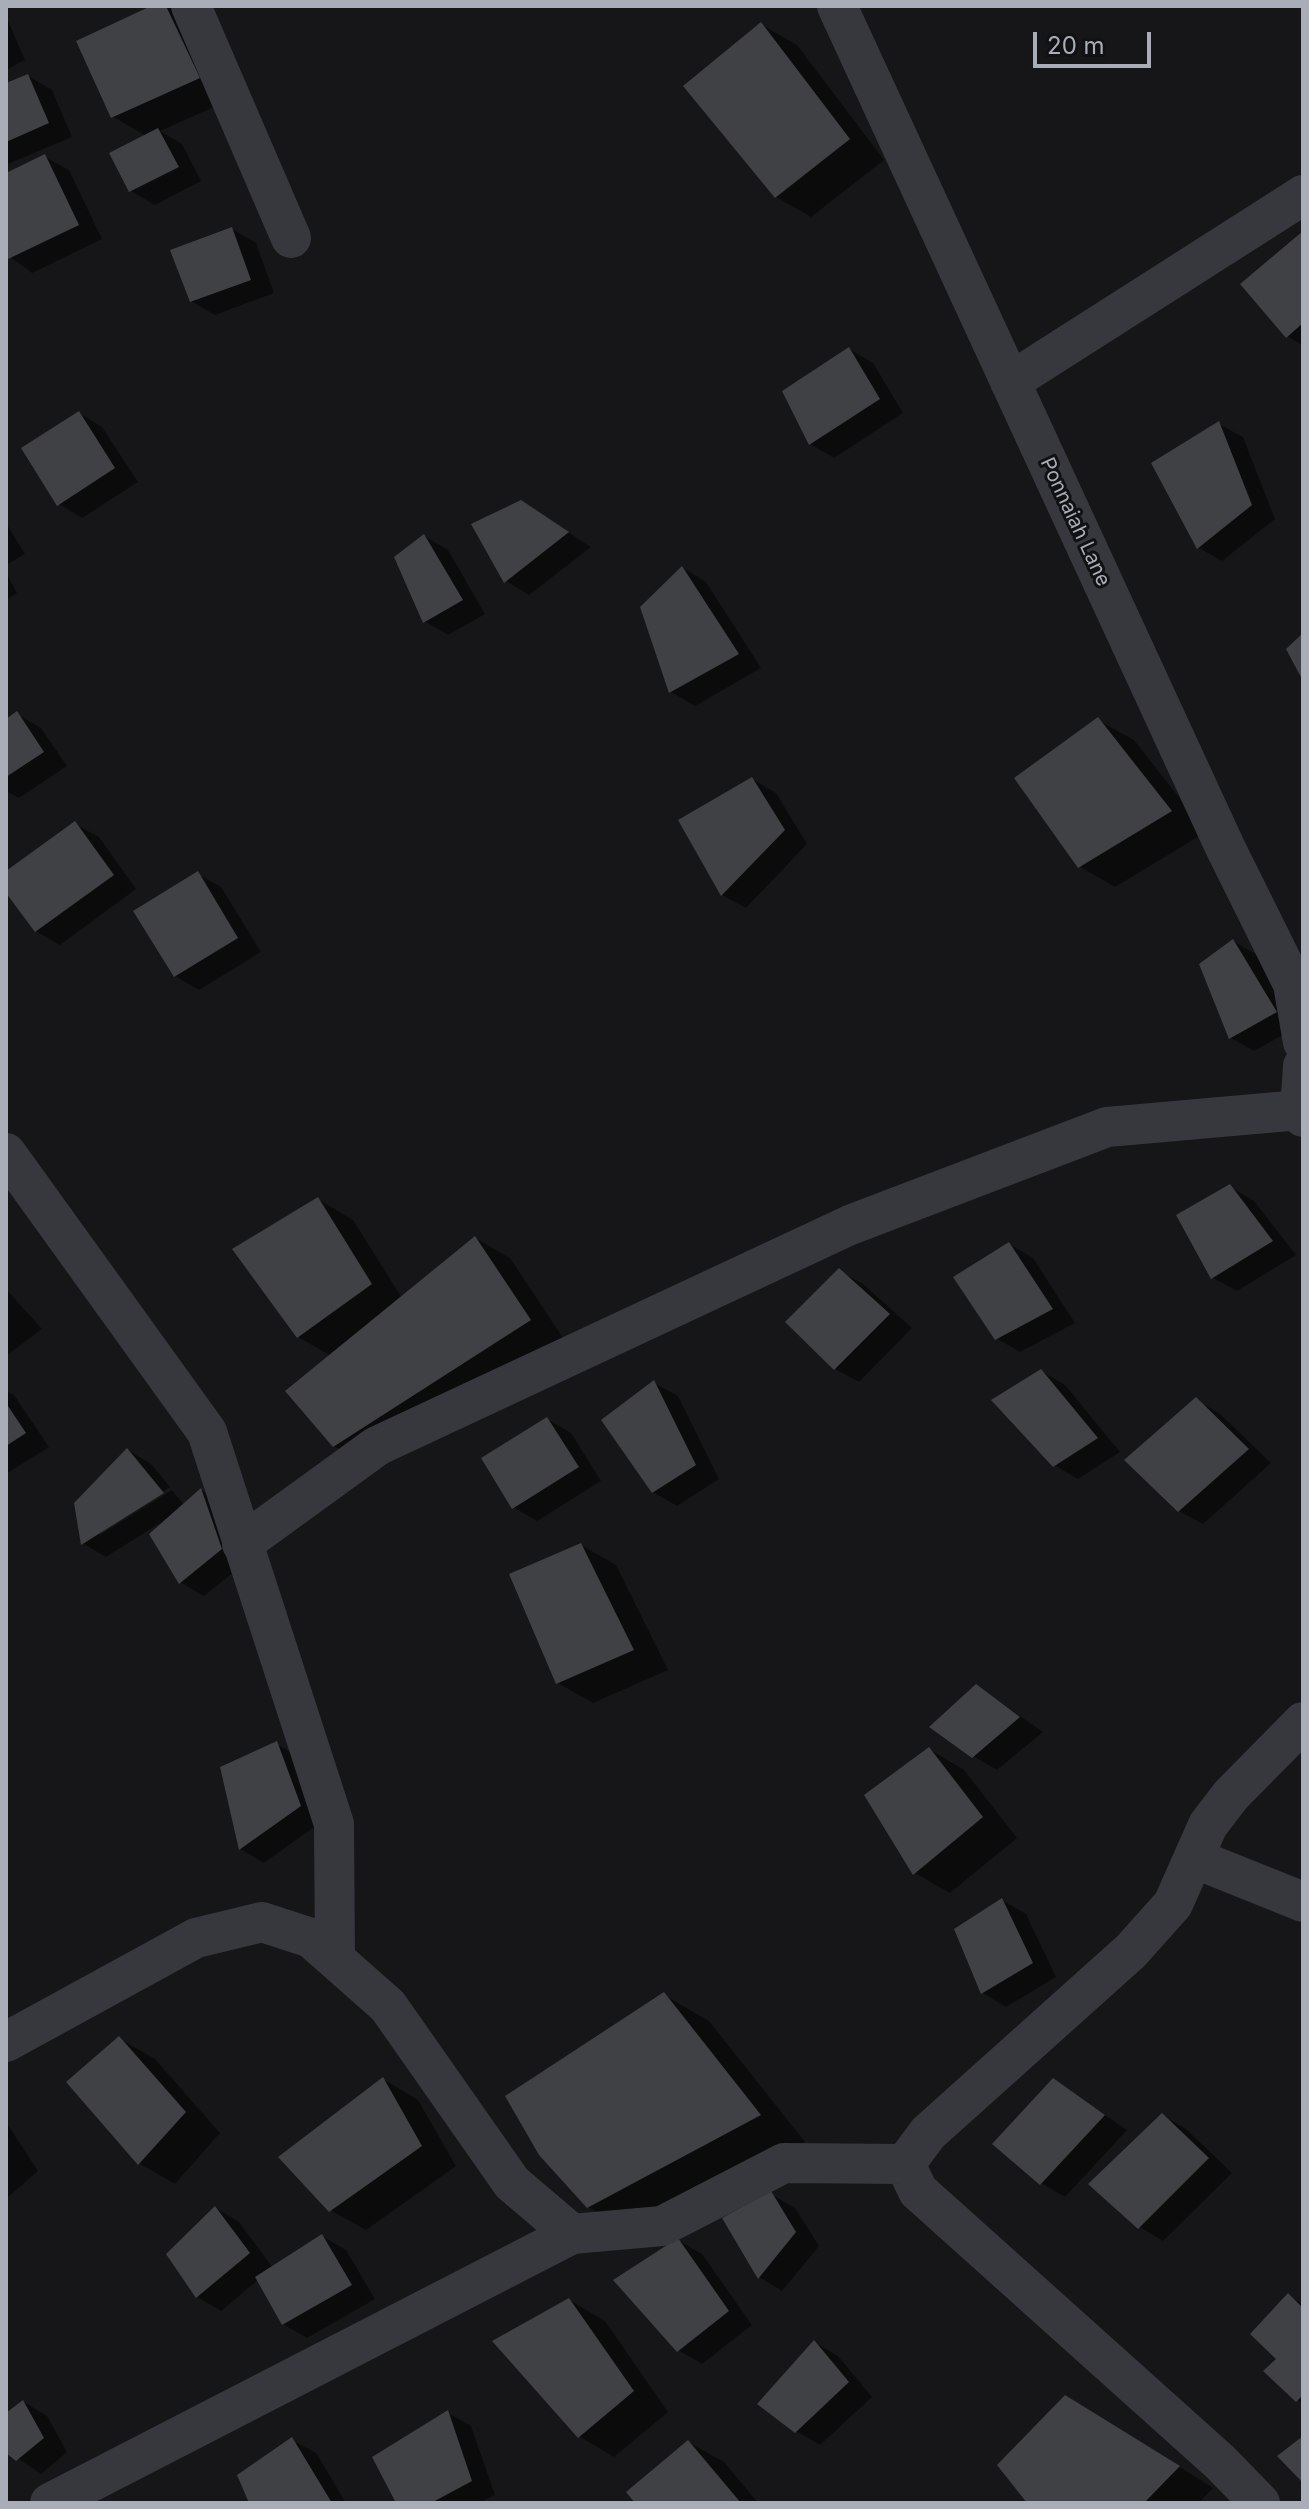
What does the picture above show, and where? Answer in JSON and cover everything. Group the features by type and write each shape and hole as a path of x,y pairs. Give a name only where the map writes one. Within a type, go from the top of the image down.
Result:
{"street":[{"path":"191,6 291,238"},
{"name":"Ponnaiah Lane","path":"837,6 1225,847 1293,984 1303,1042"},
{"path":"1010,382 1303,195"},
{"path":"242,1544 377,1446 850,1225 1107,1127 1302,1113 1303,1066"},
{"path":"7,1155 207,1432 334,1824 335,1959"},
{"path":"905,2164 928,2133 1131,1951 1173,1904 1196,1859 1208,1825 1231,1795 1303,1722"},
{"path":"1196,1859 1303,1902"},
{"path":"6,2042 196,1938 262,1922 311,1938 388,2006 512,2183 572,2234"},
{"path":"50,2503 572,2234 662,2226 784,2163 905,2164"},
{"path":"905,2164 918,2191 1220,2462 1260,2503"}],"building":[{"path":"151,6 166,6 200,78 111,118 76,41"},
{"path":"761,22 850,139 775,198 683,86"},
{"path":"28,74 49,123 6,142 6,83"},
{"path":"158,128 179,167 129,192 109,153"},
{"path":"45,154 79,225 6,260 6,173"},
{"path":"232,227 251,280 190,302 170,250"},
{"path":"1303,231 1303,323 1286,338 1240,284"},
{"path":"849,347 880,399 809,445 782,391"},
{"path":"79,411 115,468 57,506 21,448"},
{"path":"1219,421 1252,505 1197,549 1151,463"},
{"path":"521,500 569,532 504,583 471,524"},
{"path":"424,534 463,600 423,623 394,557"},
{"path":"682,566 739,654 669,693 640,607"},
{"path":"1303,633 1303,681 1286,649"},
{"path":"17,711 44,752 6,777 6,719"},
{"path":"1098,717 1172,811 1078,868 1014,778"},
{"path":"752,777 785,830 721,896 678,820"},
{"path":"75,821 114,875 35,932 6,893 6,871"},
{"path":"198,871 238,938 174,977 133,911"},
{"path":"1233,939 1277,1012 1229,1039 1199,964"},
{"path":"1230,1184 1273,1241 1211,1279 1176,1215"},
{"path":"318,1197 372,1284 297,1338 232,1249"},
{"path":"475,1236 531,1320 333,1447 285,1391"},
{"path":"1009,1242 1053,1309 995,1340 953,1277"},
{"path":"839,1268 890,1314 834,1370 785,1322"},
{"path":"1041,1369 1098,1438 1053,1467 991,1400"},
{"path":"654,1380 696,1465 652,1493 601,1420"},
{"path":"1196,1397 1249,1449 1178,1512 1124,1460"},
{"path":"6,1403 26,1433 6,1446"},
{"path":"547,1417 579,1467 512,1509 481,1458"},
{"path":"127,1448 164,1493 81,1545 74,1503"},
{"path":"201,1488 222,1549 179,1584 149,1534"},
{"path":"581,1543 634,1650 556,1684 509,1574"},
{"path":"976,1684 1020,1717 972,1758 929,1727"},
{"path":"277,1741 301,1806 239,1850 220,1767"},
{"path":"929,1747 983,1817 913,1875 864,1795"},
{"path":"1002,1898 1033,1963 981,1994 954,1929"},
{"path":"664,1992 761,2115 587,2208 539,2155 505,2096"},
{"path":"119,2036 186,2112 138,2165 66,2082"},
{"path":"383,2077 422,2146 329,2212 278,2157"},
{"path":"1053,2078 1105,2115 1040,2185 992,2144"},
{"path":"1162,2113 1209,2158 1138,2229 1088,2184"},
{"path":"771,2191 796,2232 758,2279 722,2218"},
{"path":"215,2206 250,2253 196,2298 166,2254"},
{"path":"322,2234 352,2285 282,2325 255,2277"},
{"path":"678,2238 729,2311 677,2352 613,2280"},
{"path":"1288,2293 1303,2308 1303,2395 1296,2402 1263,2371 1276,2359 1250,2334"},
{"path":"569,2298 634,2391 578,2438 492,2341"},
{"path":"814,2340 849,2382 795,2433 757,2404"},
{"path":"1065,2395 1180,2466 1144,2503 1027,2503 997,2465"},
{"path":"23,2400 44,2438 16,2461 6,2453 6,2413"},
{"path":"448,2410 472,2481 431,2503 396,2503 372,2457"},
{"path":"1303,2436 1303,2483 1277,2456"},
{"path":"292,2437 332,2503 249,2503 237,2475"},
{"path":"688,2440 741,2503 635,2503 626,2492"}]}
